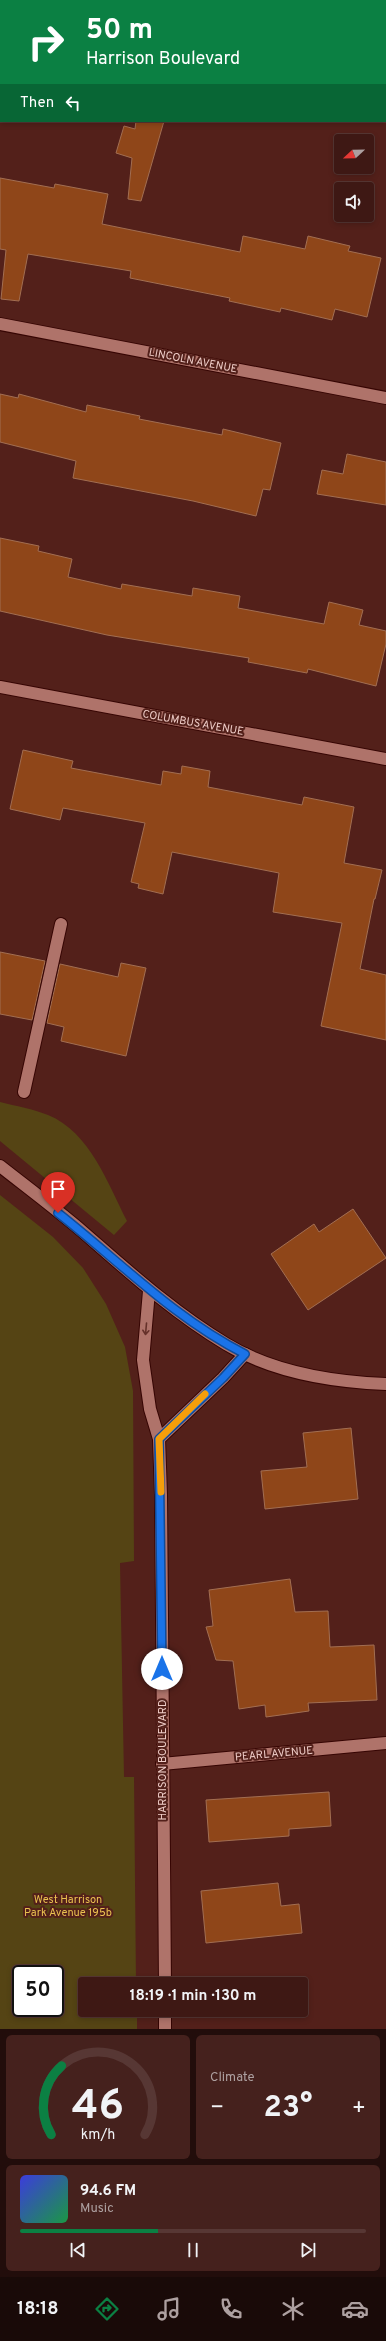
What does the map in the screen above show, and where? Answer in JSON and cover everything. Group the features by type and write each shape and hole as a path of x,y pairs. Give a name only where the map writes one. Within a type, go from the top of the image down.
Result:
{"street":[{"name":"LINCOLN AVENUE","path":"0,324 386,398"},
{"name":"COLUMBUS AVENUE","path":"0,687 386,759"},
{"path":"24,1092 61,924"},
{"path":"0,1166 82,1231 149,1290 226,1344 245,1354 290,1370 340,1381 386,1384"},
{"name":"HARRISON BOULEVARD","path":"149,1290 143,1360 150,1410 159,1439 161,1494 165,1977"},
{"path":"159,1439 223,1378 245,1354"},
{"name":"PEARL AVENUE","path":"162,1764 386,1743"},
{"path":"165,2017 165,2029"}],"green space":[{"path":"0,1102 48,1115 63,1123 86,1146 105,1176 127,1221 114,1235 0,1141"},
{"name":"West Harrison Park Avenue 195b","path":"0,1195 53,1237 83,1268 106,1304 125,1347 133,1391 134,1561 120,1563 124,1777 134,1777 136,1977 78,1977 78,2017 137,2017 137,2029 0,2029"}],"building":[{"path":"136,122 164,122 141,201 128,199 132,158 116,153 124,126 135,129"},
{"path":"0,178 54,188 55,184 108,194 102,224 240,252 243,236 305,249 308,236 350,246 348,251 381,258 367,317 335,309 332,320 281,308 280,312 229,301 230,298 130,278 131,271 28,254 19,301 1,299 6,250 0,249"},
{"path":"0,394 18,398 19,394 86,412 87,405 140,416 139,419 222,435 223,429 281,443 270,490 263,489 256,516 193,501 73,478 76,461 0,442"},
{"path":"347,454 386,462 386,505 317,494 322,470 343,474"},
{"path":"0,538 39,546 38,551 72,559 68,577 121,589 122,584 192,596 193,588 240,596 238,608 324,624 329,602 363,610 359,625 386,631 386,644 376,686 308,669 307,673 248,662 249,658 107,635 0,611"},
{"path":"23,750 73,761 71,768 161,785 163,771 181,774 182,766 210,771 208,787 302,805 304,797 354,807 344,863 382,870 374,899 360,969 386,975 386,1040 321,1026 342,923 273,912 279,873 172,852 163,894 138,888 139,884 131,882 145,823 63,808 60,820 10,809"},
{"path":"0,952 45,961 32,1020 0,1014"},
{"path":"121,963 146,968 126,1056 61,1041 64,1027 47,1023 60,964 118,977"},
{"path":"353,1209 386,1258 308,1310 271,1254 314,1224 319,1232"},
{"path":"351,1428 358,1499 265,1509 261,1471 307,1467 303,1433"},
{"path":"290,1579 295,1612 328,1611 330,1647 374,1645 377,1700 308,1703 309,1711 266,1717 265,1705 239,1709 233,1661 216,1660 206,1627 213,1626 209,1590"},
{"path":"329,1792 331,1826 289,1829 289,1836 209,1842 206,1800"},
{"path":"278,1883 281,1906 299,1904 302,1933 206,1943 201,1891"}],"slow traffic":[{"path":"161,1492 159,1439 205,1394"}],"route":[{"path":"58,1213 82,1231 149,1290 226,1344 245,1354 223,1378 159,1439 161,1494 162,1669"}]}
